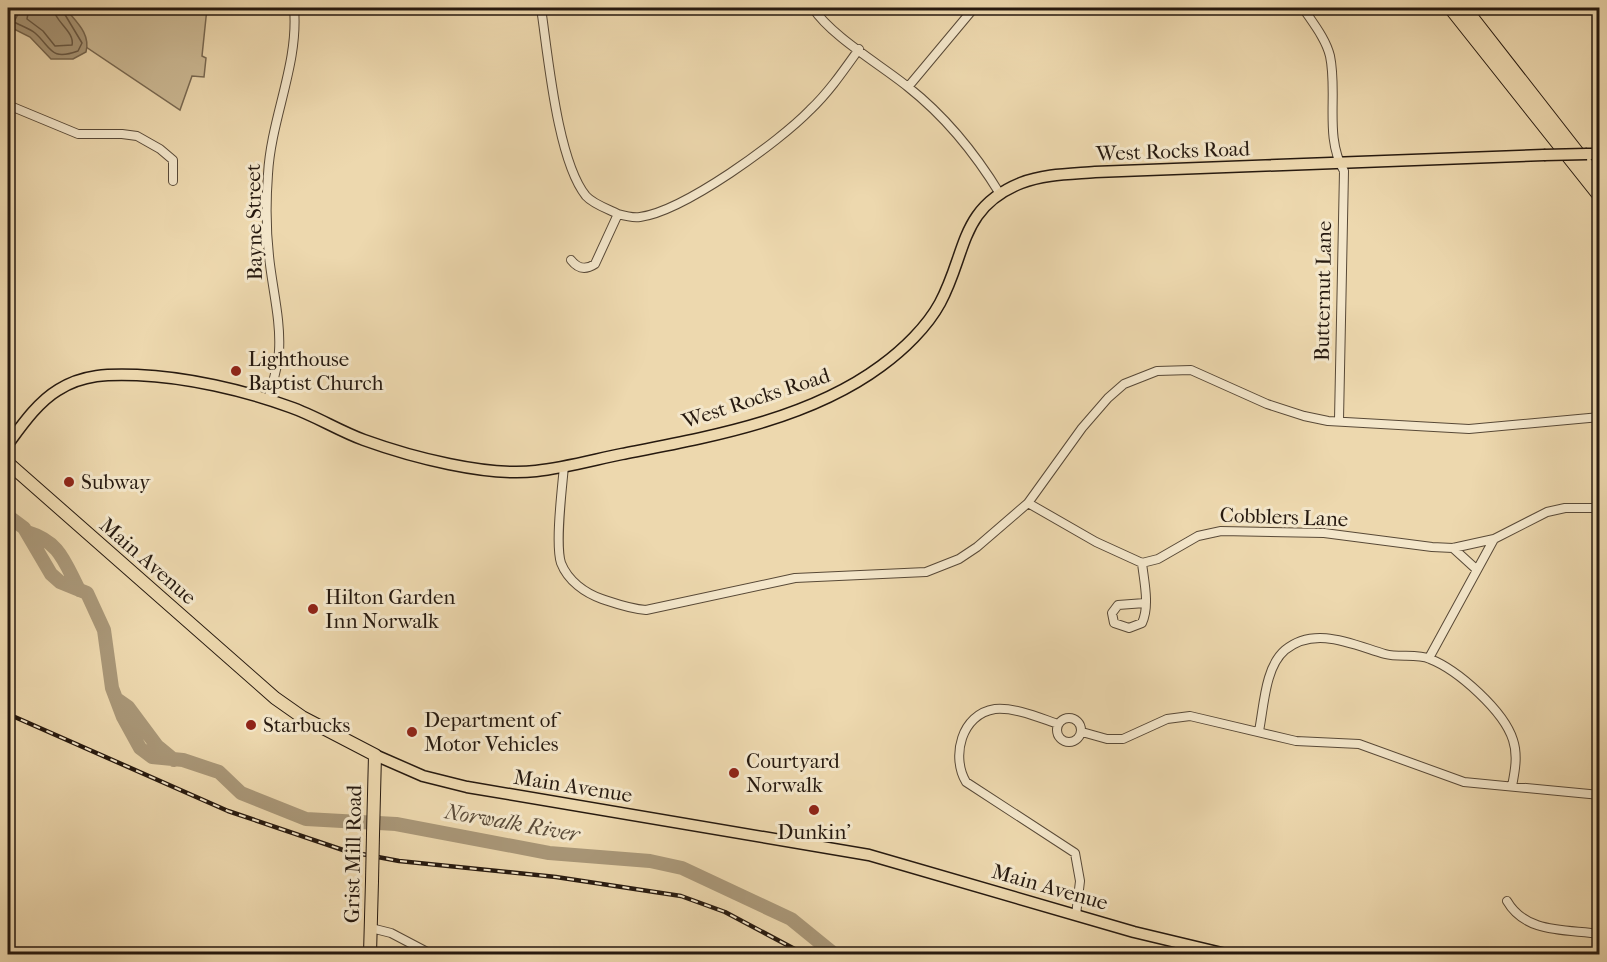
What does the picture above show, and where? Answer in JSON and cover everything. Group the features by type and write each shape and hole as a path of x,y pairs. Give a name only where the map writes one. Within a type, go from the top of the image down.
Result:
{"highway":[{"path":"1450,8 1599,197"},
{"path":"1465,8 1599,181"},
{"name":"Main Avenue","path":"8,463 275,698 302,717 375,755"},
{"name":"Grist Mill Road","path":"370,954 375,755"}],"main road":[{"name":"West Rocks Road","path":"8,444 51,395 66,386 93,376 110,374 174,378 268,400 289,406 365,440 466,467 511,473 564,466 696,439 764,420 848,388 884,364 929,320 941,302 970,224 981,209 1000,194 1032,180 1067,174 1599,154"},
{"name":"Main Avenue","path":"375,755 423,776 467,788 877,856 1076,915 1226,954"}],"street":[{"name":"Bayne Street","path":"268,400 277,367 279,342 268,243 268,175 272,136 289,72 294,34 294,8"},
{"path":"541,8 557,114 571,164 587,198 618,214 639,217 658,211 695,193 746,162 782,136 811,109 859,49"},
{"path":"813,8 825,21 908,87 969,146 1000,194"},
{"path":"908,87 974,8"},
{"name":"Butternut Lane","path":"1303,8 1324,40 1330,57 1335,154 1344,171 1339,420"},
{"path":"8,105 78,134 122,134 147,141 174,160 173,182"},
{"path":"571,260 582,268 595,264 618,214"},
{"path":"564,466 561,562 572,580 591,595 633,609 662,608 795,578 934,570 959,559 1028,502 1095,411 1124,384 1146,373 1191,370 1277,408 1304,416 1339,420 1469,429 1599,417"},
{"path":"1028,502 1096,542 1142,562 1145,603"},
{"name":"Cobblers Lane","path":"1142,562 1158,559 1198,536 1221,531 1324,533 1432,548 1453,548 1494,539 1547,512 1565,508 1599,508"},
{"path":"1429,658 1494,539"},
{"path":"1453,548 1476,569"},
{"path":"1259,731 1273,668 1280,656 1298,642 1324,638 1394,657 1429,658 1470,684 1507,727 1513,738 1515,755 1512,786"},
{"path":"1058,724 1006,710 987,711 977,717 964,734 958,762 966,782 1075,854 1080,881 1076,915"},
{"path":"1081,734 1080,723 1072,718 1063,719 1058,724 1057,732 1063,741 1071,742 1081,734 1107,739 1123,739 1167,719 1190,716 1296,741 1359,744 1449,778 1496,786 1599,795"},
{"path":"1507,901 1513,911 1536,926 1599,934"},
{"path":"371,928 391,933 431,954"}],"shaded area":[{"path":"28,8 207,8 202,56 206,58 204,77 192,76 180,110"}],"water":[{"path":"18,8 65,8 84,33 86,52 73,59 51,59 30,37 8,26 8,14"}],"waterway":[{"name":"Norwalk River","path":"8,516 24,528 51,574 60,582 87,593 104,630 112,688 123,717 140,748 152,757 183,760 219,772 241,793 306,819 396,824 549,853 650,861 682,868 791,919 834,954"},
{"name":"Norwalk River","path":"27,532 38,536 54,547 65,562 79,590"},
{"name":"Norwalk River","path":"118,700 128,707 157,746 174,760"}],"railway":[{"path":"8,714 228,811 346,851 399,861 556,877 681,896 725,912 804,954"}],"place":[{"name":"Lighthouse Baptist Church","path":"236,371"},
{"name":"Subway","path":"69,482"},
{"name":"Hilton Garden Inn Norwalk","path":"313,609"},
{"name":"Starbucks","path":"251,725"},
{"name":"Department of Motor Vehicles","path":"412,732"},
{"name":"Courtyard Norwalk","path":"734,773"},
{"name":"Dunkin'","path":"814,810"}]}
